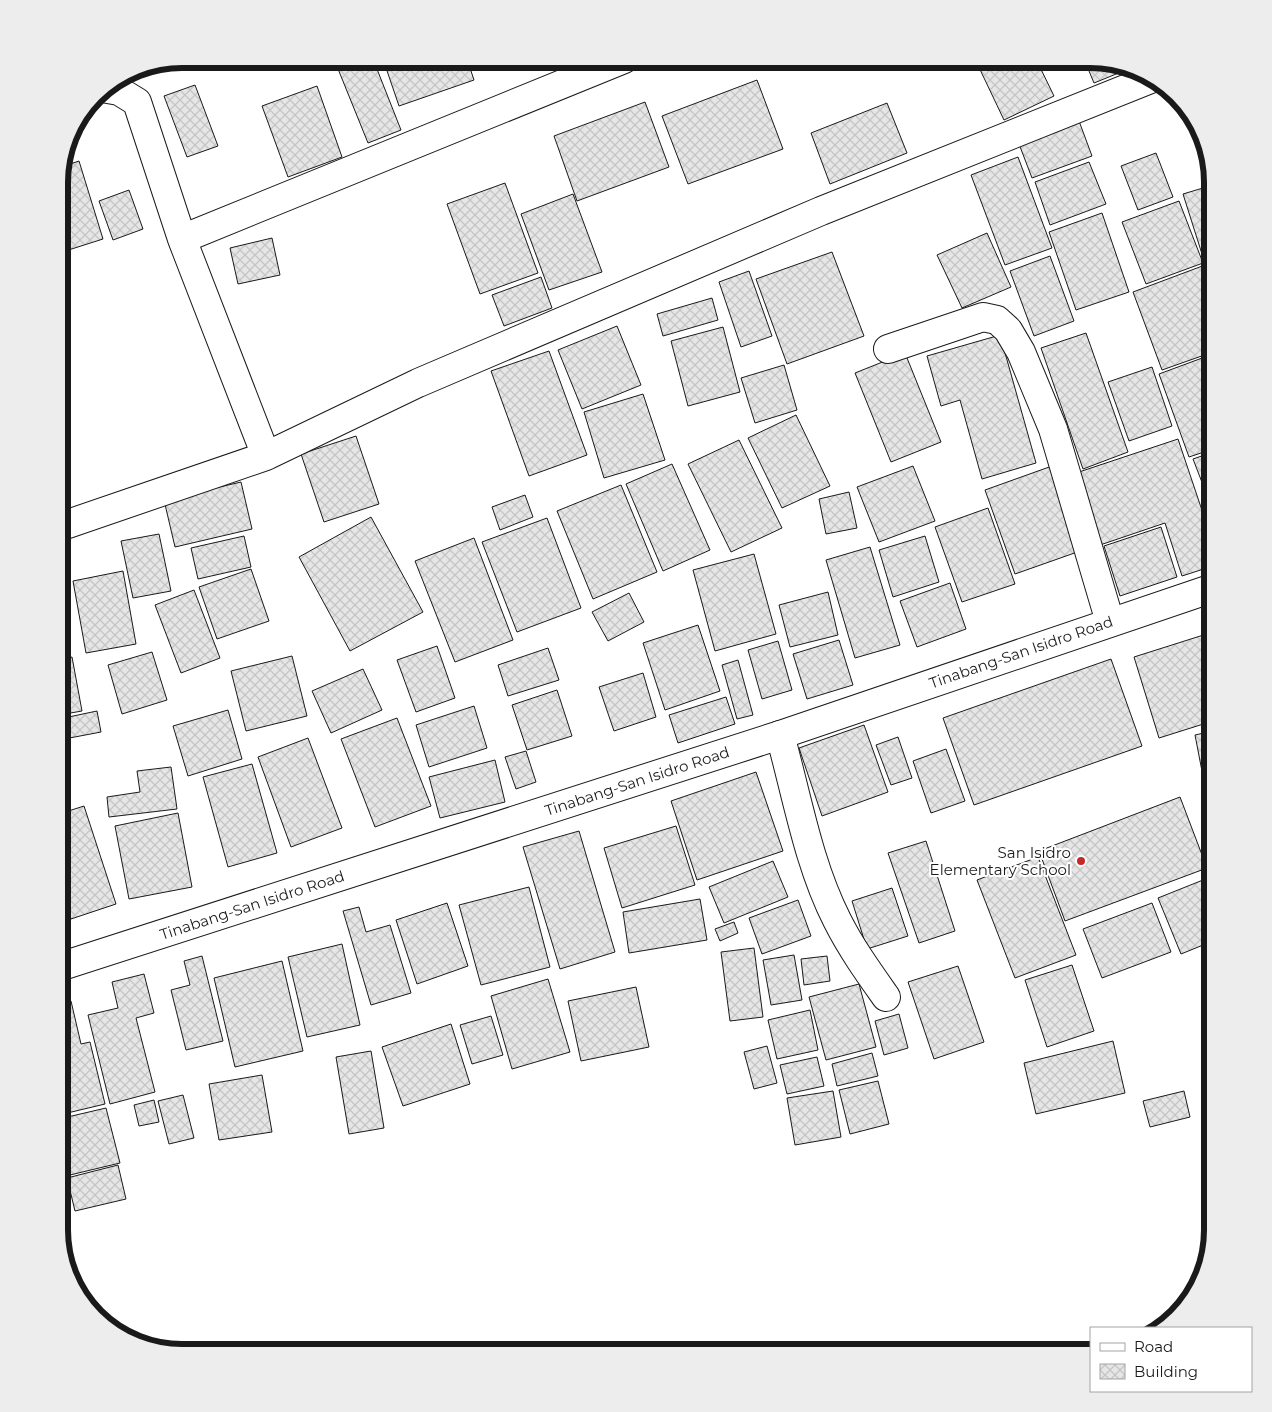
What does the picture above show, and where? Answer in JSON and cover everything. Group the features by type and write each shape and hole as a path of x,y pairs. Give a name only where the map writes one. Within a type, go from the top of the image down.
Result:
{"street":[{"path":"182,239 602,68"},
{"path":"68,523 266,456 418,383 812,215 1145,81"},
{"path":"113,90 119,91 137,102 182,239 266,456"},
{"path":"888,350 983,317 997,320 1008,330 1021,352 1053,429 1110,622"},
{"name":"Tinabang-San Isidro Road","path":"68,964 780,735 1204,591"},
{"path":"780,735 816,868 837,919 859,960 886,998"}],"building":[{"path":"338,68 377,68 401,130 368,143"},
{"path":"386,68 470,68 474,80 399,106"},
{"path":"979,68 1040,68 1054,96 1004,120"},
{"path":"1088,68 1121,72 1094,83"},
{"path":"757,80 783,149 688,184 662,116"},
{"path":"195,85 218,146 187,157 164,96"},
{"path":"317,86 342,157 288,177 262,106"},
{"path":"645,102 669,167 577,201 554,136"},
{"path":"887,103 907,153 830,184 811,133"},
{"path":"1079,121 1092,156 1032,178 1019,144"},
{"path":"1156,153 1173,197 1138,210 1121,166"},
{"path":"1018,157 1052,248 1005,265 971,175"},
{"path":"79,161 103,239 68,250 68,166"},
{"path":"1089,162 1106,204 1050,225 1035,182"},
{"path":"505,183 538,273 480,294 447,204"},
{"path":"1204,188 1204,260 1183,194"},
{"path":"129,190 143,229 113,240 99,201"},
{"path":"573,194 602,272 549,290 521,214"},
{"path":"1179,201 1203,263 1146,284 1122,222"},
{"path":"1102,213 1129,292 1076,310 1049,232"},
{"path":"987,233 1011,287 962,308 937,255"},
{"path":"272,238 280,275 238,284 230,248"},
{"path":"832,252 864,336 787,364 756,279"},
{"path":"1050,256 1074,321 1034,336 1010,271"},
{"path":"1204,265 1204,355 1162,370 1133,292"},
{"path":"749,271 772,336 741,347 719,282"},
{"path":"541,277 552,308 504,326 492,295"},
{"path":"712,298 718,320 663,336 657,314"},
{"path":"617,326 641,385 582,409 558,350"},
{"path":"723,327 740,392 688,406 671,341"},
{"path":"1086,333 1128,452 1083,469 1041,348"},
{"path":"1000,335 1036,463 982,479 960,400 941,406 927,356"},
{"path":"549,351 587,455 529,476 491,371"},
{"path":"905,353 941,442 891,462 855,373"},
{"path":"1204,357 1204,452 1189,457 1159,374"},
{"path":"784,365 797,410 755,423 741,378"},
{"path":"1152,367 1172,426 1129,441 1108,382"},
{"path":"643,394 665,460 604,478 584,412"},
{"path":"796,415 830,486 782,508 748,438"},
{"path":"356,436 379,504 324,522 301,454"},
{"path":"1178,439 1204,516 1204,569 1182,576 1165,523 1100,545 1076,473"},
{"path":"739,440 782,528 731,552 688,464"},
{"path":"1204,455 1204,488 1193,459"},
{"path":"672,464 710,550 663,571 626,484"},
{"path":"913,466 935,521 879,542 857,487"},
{"path":"1052,466 1083,550 1015,574 985,490"},
{"path":"241,482 252,529 175,547 164,500"},
{"path":"621,485 657,572 593,599 557,511"},
{"path":"849,492 857,528 826,534 819,499"},
{"path":"525,495 533,517 500,530 492,507"},
{"path":"988,508 1015,584 962,602 935,527"},
{"path":"371,517 423,612 350,651 299,557"},
{"path":"547,518 581,608 517,632 482,542"},
{"path":"1161,527 1177,577 1120,596 1104,546"},
{"path":"159,534 171,591 133,598 121,541"},
{"path":"244,536 251,567 198,579 191,548"},
{"path":"925,536 939,582 893,597 879,550"},
{"path":"474,538 513,640 455,662 415,561"},
{"path":"870,547 900,645 855,658 826,560"},
{"path":"754,554 776,634 715,651 693,570"},
{"path":"251,569 269,621 217,639 199,587"},
{"path":"123,571 136,644 86,653 73,581"},
{"path":"950,583 966,629 917,647 900,601"},
{"path":"194,590 220,658 181,673 155,605"},
{"path":"828,592 838,635 790,647 779,605"},
{"path":"629,593 644,622 608,641 592,612"},
{"path":"698,625 720,691 665,710 643,643"},
{"path":"1204,635 1204,724 1159,738 1134,657"},
{"path":"839,640 853,685 807,699 793,654"},
{"path":"778,641 792,690 762,699 748,650"},
{"path":"437,646 455,698 416,712 397,660"},
{"path":"548,648 559,680 508,696 498,665"},
{"path":"152,652 167,700 122,714 108,665"},
{"path":"292,656 307,716 246,731 231,671"},
{"path":"72,657 82,711 68,713 68,658"},
{"path":"1111,659 1142,746 974,805 943,718"},
{"path":"738,660 753,715 737,719 722,665"},
{"path":"363,669 382,710 331,733 312,691"},
{"path":"643,673 656,717 614,731 599,687"},
{"path":"557,690 572,736 527,750 512,705"},
{"path":"726,697 735,724 678,743 669,715"},
{"path":"474,706 487,748 429,767 416,725"},
{"path":"228,710 242,759 188,776 173,726"},
{"path":"97,711 101,732 68,738 68,717"},
{"path":"397,718 431,806 375,827 341,739"},
{"path":"864,725 888,792 822,816 799,748"},
{"path":"1204,733 1204,782 1195,735"},
{"path":"898,737 912,778 891,785 876,745"},
{"path":"308,738 342,828 291,847 258,757"},
{"path":"946,749 965,801 931,813 913,761"},
{"path":"526,751 536,782 516,789 505,757"},
{"path":"495,760 505,802 440,818 429,777"},
{"path":"252,764 277,853 228,867 203,777"},
{"path":"171,767 177,809 109,817 107,797 140,792 137,771"},
{"path":"756,772 783,851 697,880 671,801"},
{"path":"1180,797 1204,860 1204,869 1065,921 1039,851"},
{"path":"84,806 116,904 71,919 68,910 68,811"},
{"path":"178,813 192,887 129,899 115,826"},
{"path":"676,826 695,885 622,908 604,848"},
{"path":"579,831 615,952 560,969 523,847"},
{"path":"926,841 955,931 919,943 888,853"},
{"path":"1038,857 1076,955 1015,978 977,880"},
{"path":"773,861 788,897 724,923 709,887"},
{"path":"1204,880 1204,945 1181,954 1158,898"},
{"path":"529,887 550,967 481,985 459,905"},
{"path":"892,888 908,936 867,949 852,901"},
{"path":"700,899 707,940 629,953 623,912"},
{"path":"798,900 811,936 762,954 749,918"},
{"path":"447,903 468,966 417,984 396,920"},
{"path":"1152,903 1171,952 1102,978 1083,929"},
{"path":"359,907 366,932 390,925 411,993 371,1005 343,911"},
{"path":"734,922 738,933 720,941 715,929"},
{"path":"342,944 360,1025 307,1037 288,957"},
{"path":"754,948 763,1017 730,1021 721,952"},
{"path":"794,955 802,1000 771,1005 763,960"},
{"path":"202,956 223,1041 186,1050 171,990 190,985 184,961"},
{"path":"827,956 830,981 804,985 801,959"},
{"path":"282,961 303,1051 235,1067 214,978"},
{"path":"1072,965 1094,1031 1047,1047 1025,980"},
{"path":"958,966 984,1042 934,1059 908,982"},
{"path":"144,974 154,1013 136,1018 155,1092 110,1104 88,1015 118,1008 112,982"},
{"path":"548,979 570,1052 512,1069 491,996"},
{"path":"859,984 876,1047 826,1060 809,997"},
{"path":"636,987 649,1047 581,1061 568,1001"},
{"path":"71,1001 81,1044 90,1042 105,1104 68,1113 68,1002"},
{"path":"810,1010 818,1050 777,1059 768,1020"},
{"path":"899,1014 908,1048 884,1055 875,1021"},
{"path":"491,1016 503,1055 472,1064 460,1025"},
{"path":"451,1024 470,1084 403,1106 382,1047"},
{"path":"1113,1041 1125,1093 1036,1114 1024,1063"},
{"path":"767,1046 777,1083 754,1089 744,1052"},
{"path":"371,1051 384,1128 349,1134 336,1057"},
{"path":"872,1053 878,1076 837,1086 832,1064"},
{"path":"817,1057 824,1086 787,1094 780,1065"},
{"path":"262,1075 272,1132 219,1140 209,1084"},
{"path":"878,1081 889,1124 850,1134 839,1090"},
{"path":"833,1091 841,1137 795,1145 787,1098"},
{"path":"1184,1091 1190,1117 1150,1127 1143,1101"},
{"path":"183,1095 194,1138 169,1144 158,1101"},
{"path":"154,1100 159,1122 139,1126 134,1105"},
{"path":"106,1108 120,1163 70,1175 68,1166 68,1117"},
{"path":"118,1165 126,1199 75,1211 68,1178"}],"place":[{"name":"San Isidro Elementary School","path":"1081,861"}]}
